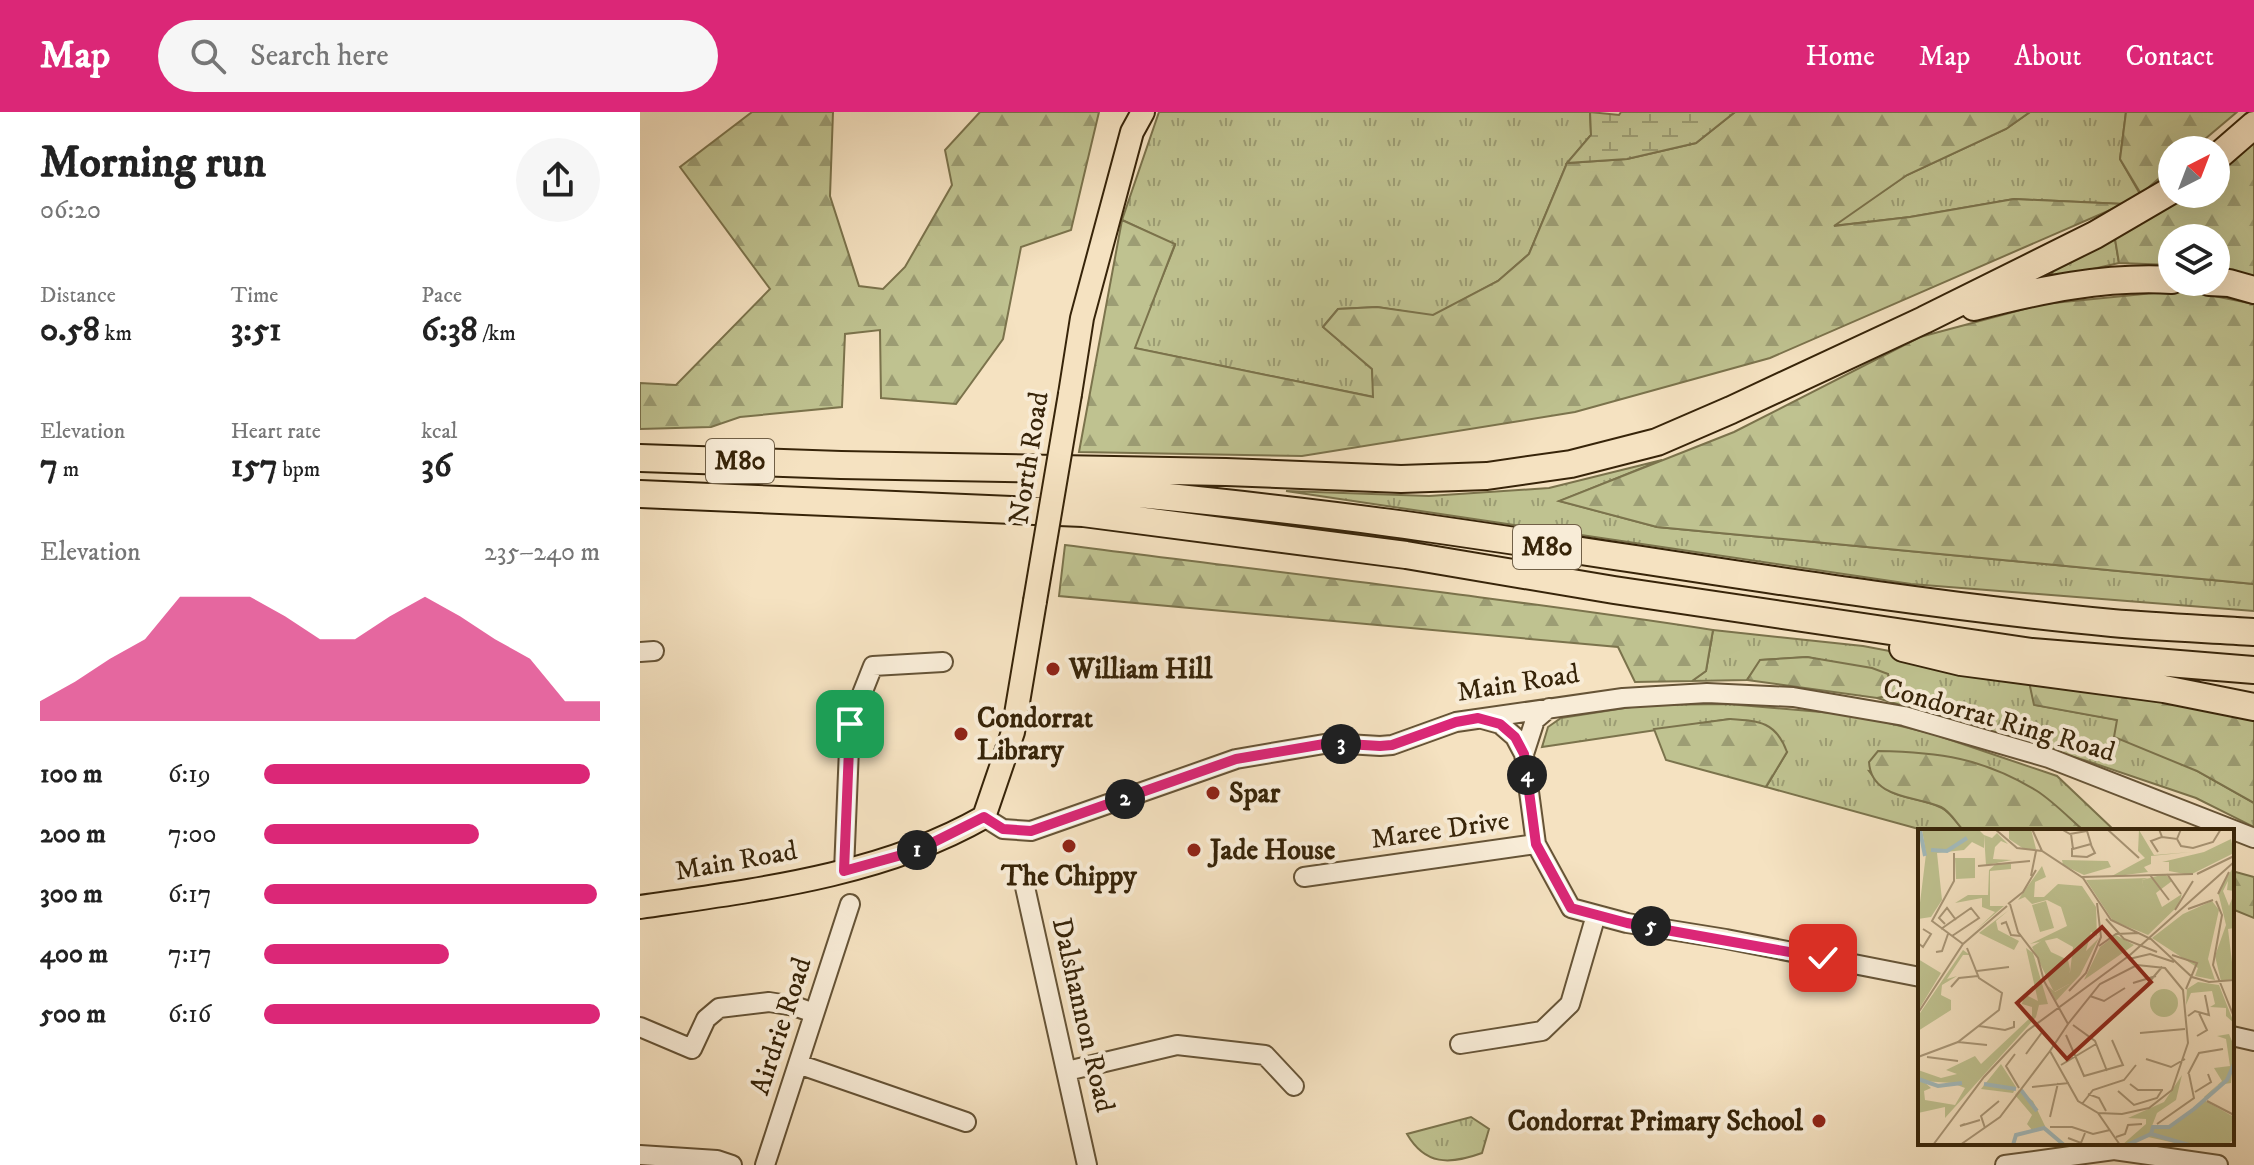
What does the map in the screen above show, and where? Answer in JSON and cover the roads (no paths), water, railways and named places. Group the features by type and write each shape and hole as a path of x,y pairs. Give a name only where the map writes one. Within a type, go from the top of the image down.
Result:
{"highway":[{"path":"2230,146 2254,125"},
{"name":"M80","path":"640,458 1401,479 1487,476 1571,464 1657,442 1924,320 2095,235 2158,198"},
{"name":"M80","path":"1924,320 2041,290 2140,278 2158,279"},
{"path":"2230,283 2254,290"},
{"name":"M80","path":"841,465 1224,502 1926,601 2114,623 2254,632"},
{"name":"M80","path":"640,494 1083,513 1406,555 1614,590 2032,652 2254,670"},
{"name":"M80","path":"1736,607 1961,662 2164,689 2254,707"}],"main road":[{"name":"North Road","path":"984,817 1013,732 1082,318 1132,132 1143,112"},
{"name":"Main Road","path":"640,907 844,871 916,851 984,817"}],"street":[{"path":"844,871 850,724 873,666 943,662"},
{"name":"Condorrat Ring Road","path":"1623,698 1707,693 1793,697 1904,716 2049,758 2231,829"},
{"name":"Main Road","path":"984,817 1003,829 1031,831 1236,759 1330,743 1392,745 1456,722 1623,698"},
{"path":"1524,754 1535,720 1549,708"},
{"path":"1478,718 1500,724 1508,730 1524,754"},
{"name":"Maree Drive","path":"1524,754 1536,844 1571,908 1918,977"},
{"name":"Condorrat Ring Road","path":"2234,830 2254,838"},
{"name":"Maree Drive","path":"1304,877 1536,844"},
{"name":"Dalshannon Road","path":"1023,878 1087,1165"},
{"name":"Airdrie Road","path":"765,1165 850,904"},
{"path":"1460,1044 1542,1031 1561,1013 1570,1004 1596,915"},
{"path":"640,1027 692,1049 706,1019 719,1008 769,1002 814,1013"},
{"path":"2234,1036 2254,1041"},
{"path":"1067,1071 1177,1045 1265,1055 1294,1086"},
{"path":"798,1064 966,1122"},
{"path":"2005,1165 2114,1150 2218,1165"},
{"path":"640,1155 717,1160 732,1165"}],"place":[{"name":"William Hill","path":"1053,669"},
{"name":"Condorrat Library","path":"961,734"},
{"name":"Spar","path":"1213,793"},
{"name":"The Chippy","path":"1069,846"},
{"name":"Jade House","path":"1194,850"},
{"name":"Condorrat Primary School","path":"1819,1121"}]}
